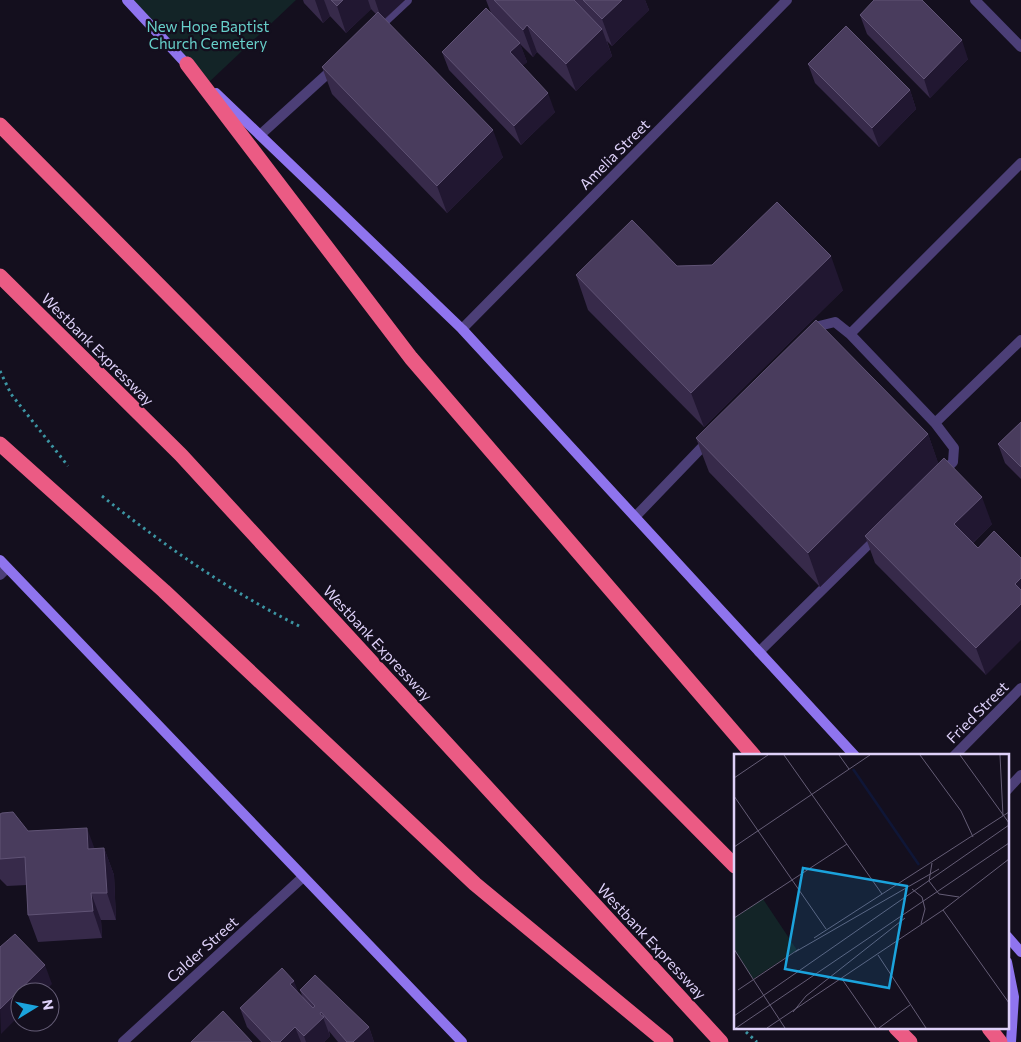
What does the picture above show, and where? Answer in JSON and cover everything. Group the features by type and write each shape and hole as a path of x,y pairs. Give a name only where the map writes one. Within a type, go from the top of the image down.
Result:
{"highway":[{"path":"187,64 411,358 752,754"},
{"path":"0,125 734,865"},
{"name":"Westbank Expressway","path":"0,276 181,455 721,1042"},
{"path":"0,444 164,591 475,884 666,1042"},
{"path":"898,1030 910,1042"},
{"path":"990,1030 1000,1042"}],"main road":[{"path":"127,0 187,64 462,329 853,754"},
{"path":"2,568 462,1042"},
{"path":"1008,937 1020,950"},
{"path":"1008,967 1014,998 1011,1042"}],"street":[{"path":"371,34 407,0"},
{"name":"Amelia Street","path":"462,329 787,0"},
{"path":"975,0 1021,47"},
{"path":"260,135 341,61"},
{"path":"850,334 1021,163"},
{"path":"805,340 819,326 835,322 850,334 935,423 954,448 952,462 932,483"},
{"path":"935,423 1021,340"},
{"path":"635,517 717,432"},
{"path":"759,652 884,530"},
{"name":"Fried Street","path":"956,754 1021,688"},
{"path":"1008,789 1021,775"},
{"name":"Calder Street","path":"123,1042 302,878"}],"path":[{"path":"744,1030 757,1042"}],"green space":[{"name":"New Hope Baptist Church Cemetery","path":"127,0 296,0 207,84"}],"building":[{"path":"331,0 343,0 337,6"},
{"path":"494,0 574,0 602,29 566,64 527,25 523,30"},
{"path":"583,0 622,0 602,19"},
{"path":"874,0 922,0 962,40 924,79 860,15"},
{"path":"486,8 520,43 510,52 548,93 514,126 442,52"},
{"path":"378,12 493,130 437,186 322,67"},
{"path":"846,26 910,90 872,128 808,64"},
{"path":"777,202 831,256 691,393 576,275 632,220 677,266 712,265"},
{"path":"816,320 928,434 808,553 696,438"},
{"path":"1021,422 1021,467 998,444"},
{"path":"944,458 982,497 954,524 978,548 994,531 1021,558 1021,578 1015,584 1021,590 1021,604 976,648 865,536"},
{"path":"13,812 28,831 87,828 88,849 104,848 107,893 91,893 93,911 28,915 25,857 0,859 0,814"},
{"path":"15,934 45,965 28,982 10,982 10,999 0,1009 0,947"},
{"path":"282,968 294,981 290,984 313,1008 315,1006 300,990 315,975 369,1027 353,1042 347,1042 321,1012 320,1014 324,1017 304,1036 295,1027 280,1042 272,1042 240,1008"},
{"path":"223,1011 252,1042 191,1042"}]}
